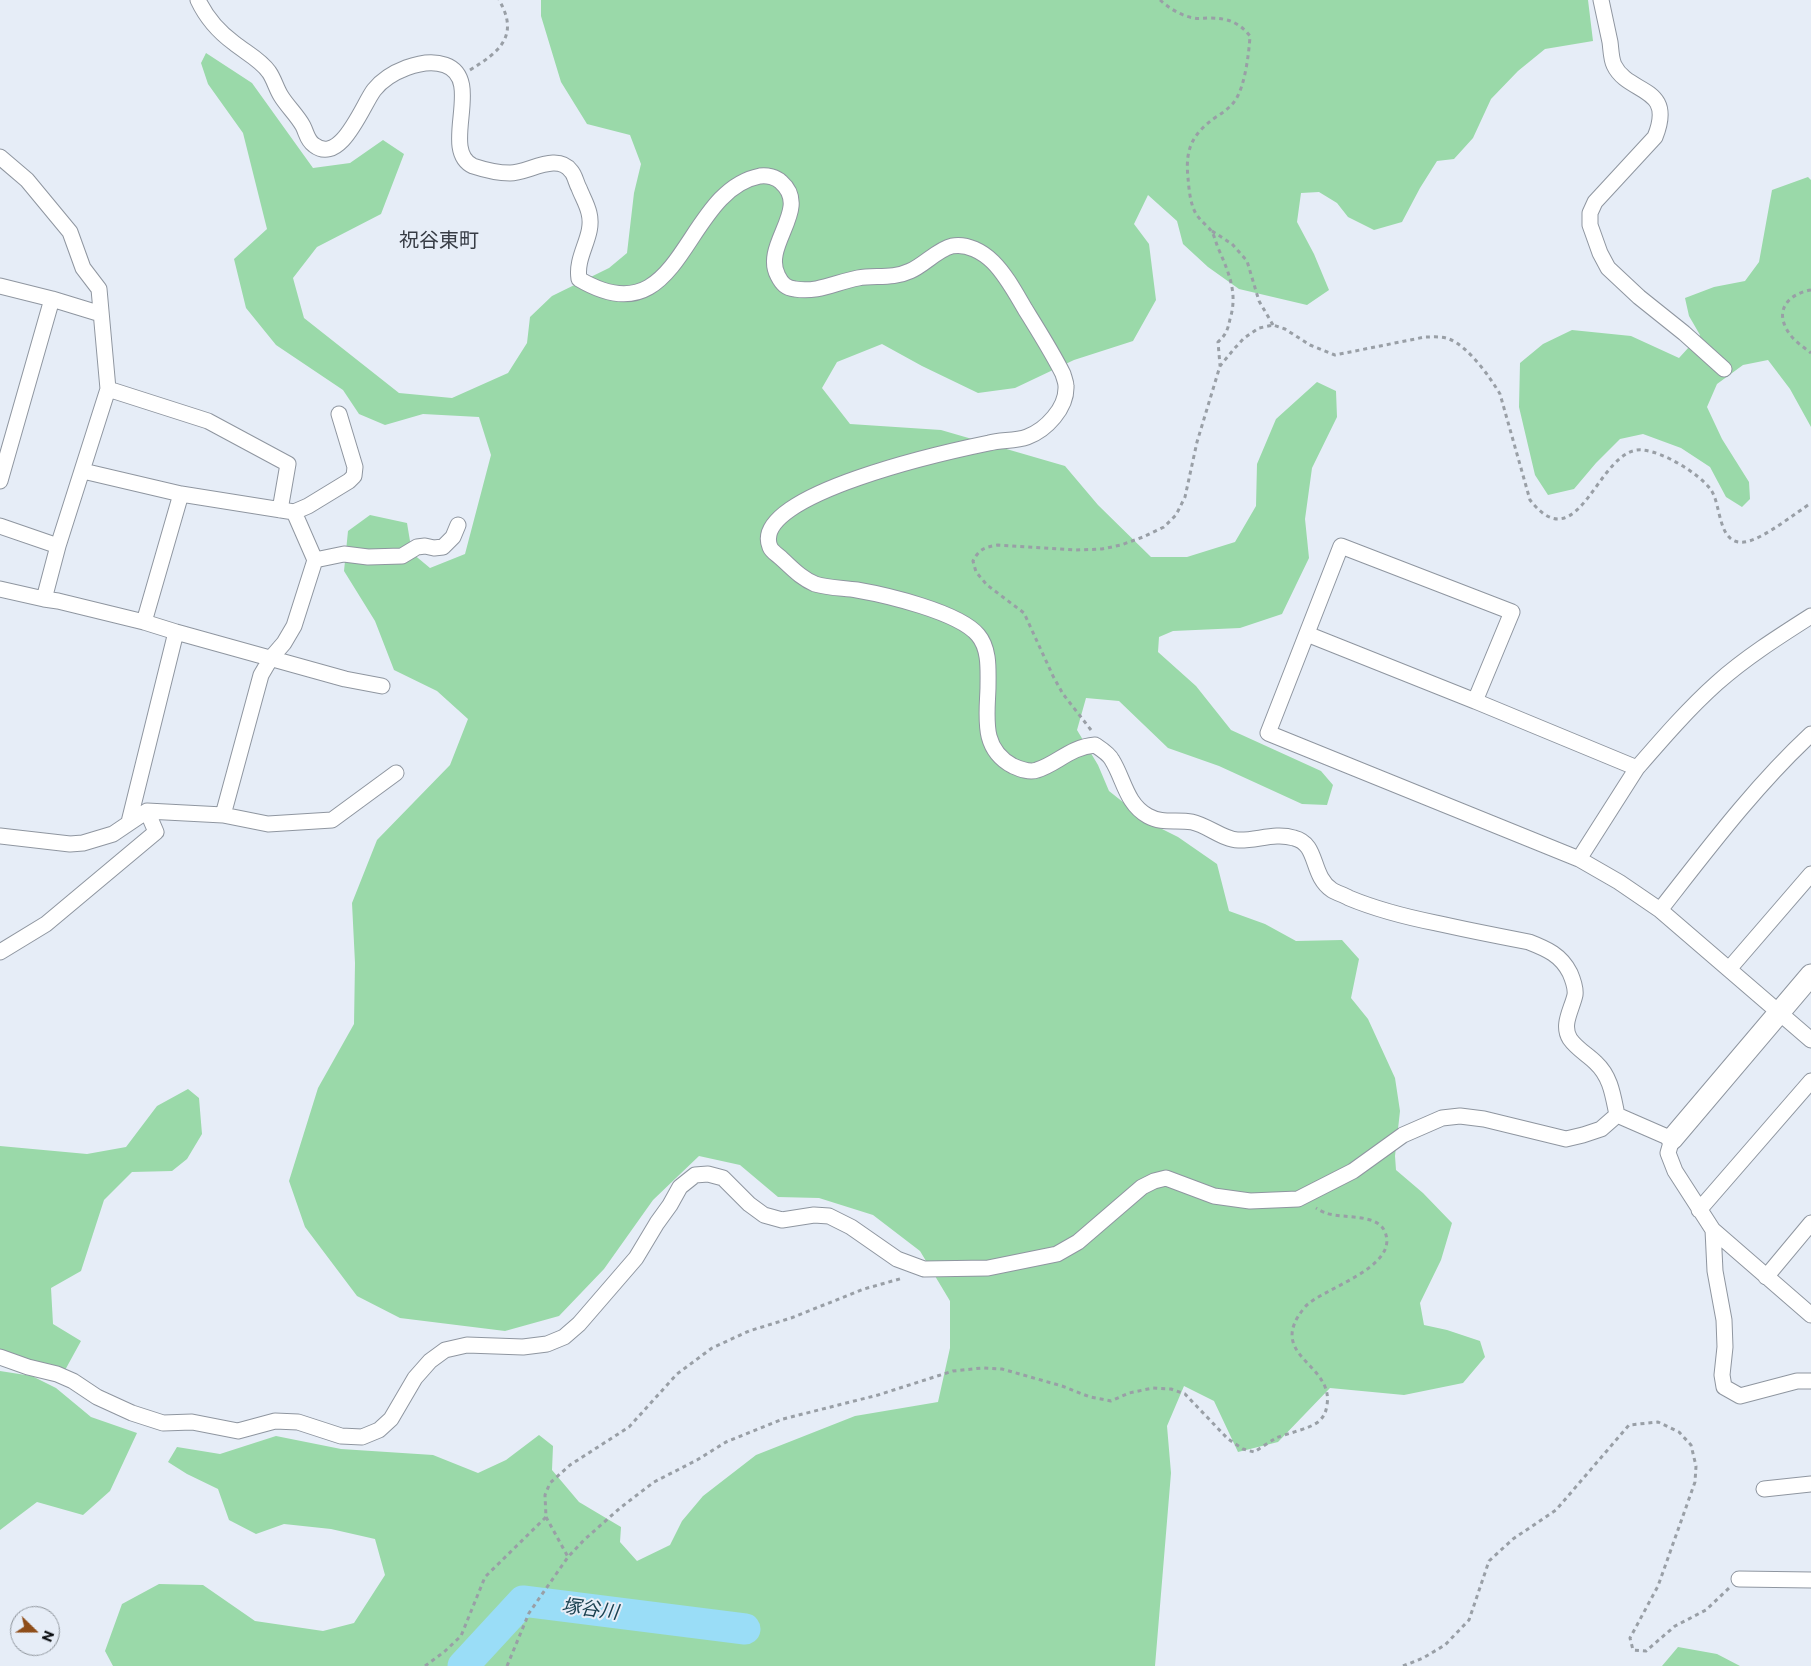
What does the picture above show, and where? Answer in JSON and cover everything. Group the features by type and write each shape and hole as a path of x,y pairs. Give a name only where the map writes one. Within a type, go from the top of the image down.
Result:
{"street":[{"path":"198,0 211,22 269,72 280,95 303,127 307,139 316,147 328,149 340,142 351,131 374,90 390,76 417,64 431,62 447,66 459,76 464,97 459,138 461,153 471,165 489,171 512,173 552,162 563,165 571,170 589,212 590,223 589,234 578,270 579,279 601,290 616,293 632,293 653,285 670,271 717,201 730,189 762,175 777,178 788,188 792,202 789,217 774,261 776,272 782,284 793,289 810,291 858,278 897,275 910,271 951,246 978,250 992,261 1006,276 1063,374 1066,387 1063,402 1057,413 1046,426 1027,437 944,452 888,467 837,486 795,506 780,516 772,528 768,540 770,549 800,576 817,584 899,598 954,618 978,635 985,647 988,665 987,730 992,745 1008,763 1022,770 1036,771 1066,754 1080,748 1095,745 1111,758 1136,808 1148,816 1157,820 1191,822 1206,826 1236,840 1283,836 1295,838 1303,841 1312,853 1316,871 1322,881 1333,890 1359,902 1395,915 1529,942 1545,948 1558,956 1567,966 1574,980 1575,994 1567,1027 1570,1038 1608,1077 1617,1115"},
{"path":"1601,0 1614,65 1622,76 1655,99 1661,111 1660,125 1655,137 1595,202 1590,214 1590,225 1600,253 1608,268 1638,297 1684,333 1724,369"},
{"path":"0,157 27,180 70,232 83,268 99,289 108,389 58,546 44,599"},
{"path":"0,286 101,314"},
{"path":"0,481 52,299"},
{"path":"108,389 208,421 288,464 287,511 315,560 294,626 284,643 271,658 262,675 223,815"},
{"path":"82,471 181,494 287,511 308,506 354,476 355,467 340,414"},
{"path":"144,622 181,494"},
{"path":"315,560 344,554 402,556 417,547 443,547 453,537 458,525"},
{"path":"0,526 58,546"},
{"path":"1475,701 1512,612 1341,546 1268,733 1579,859 1619,882 1660,910 1811,1040"},
{"path":"0,589 44,599 58,600 144,622 345,679 382,686"},
{"path":"1579,859 1637,768 1673,726 1717,683 1748,659 1811,616"},
{"path":"129,822 176,632"},
{"path":"1306,634 1637,768"},
{"path":"1660,910 1745,806 1795,749 1811,734"},
{"path":"0,836 70,844 83,843 113,834 147,811 223,815 268,824 332,820 396,773"},
{"path":"0,952 46,924 156,832 147,811"},
{"path":"1729,969 1811,874"},
{"path":"1811,976 1672,1139 1668,1153 1675,1171 1713,1230 1811,1315"},
{"path":"1699,1210 1811,1081"},
{"path":"1617,1115 1672,1139"},
{"path":"0,1357 28,1367 57,1374 97,1397 162,1423 192,1422 238,1431 275,1421 298,1422 341,1436 362,1437 379,1430 391,1419 415,1378 430,1361 445,1350 467,1345 523,1346 547,1344 564,1337 579,1324 636,1258 680,1187 695,1175 708,1174 723,1178 749,1204 764,1215 782,1220 814,1214 829,1216 851,1227 897,1259 913,1266 932,1269 988,1268 1057,1254 1078,1242 1142,1188 1154,1181 1166,1178 1214,1196 1250,1201 1298,1199 1353,1170 1403,1135 1442,1118 1460,1116 1484,1119 1566,1139 1601,1129 1617,1115"},
{"path":"1766,1277 1811,1223"},
{"path":"1713,1230 1715,1271 1724,1320 1725,1347 1722,1375 1724,1387 1740,1396 1797,1381 1811,1381"},
{"path":"1764,1489 1811,1484"},
{"path":"1739,1579 1811,1580"}],"path":[{"path":"459,76 492,57 502,46 506,34 506,19 499,0"},
{"path":"1160,0 1182,15 1196,19 1220,18 1232,21 1243,27 1250,36 1245,72 1237,99 1229,108 1198,132 1191,143 1187,157 1190,198 1201,222 1211,231 1232,244 1247,260 1259,301 1273,325"},
{"path":"1095,745 1094,736 1090,728 1063,694 1053,676 1024,613 987,585 976,572 973,562 978,552 986,546 998,545 1076,550 1121,546 1164,527 1176,515 1185,497 1197,442 1220,366 1218,342 1225,336 1233,312 1234,295 1228,269 1211,231"},
{"path":"1811,290 1796,294 1787,300 1782,314 1785,327 1793,338 1811,353"},
{"path":"1220,366 1244,338 1259,328 1273,325 1285,328 1310,345 1335,355 1425,337 1449,339 1459,344 1487,375 1500,394 1530,500 1538,510 1552,517 1563,519 1572,515 1585,503 1612,465 1628,452 1642,450 1657,454 1699,477 1712,491 1723,529 1730,538 1739,542 1749,542 1760,537 1811,503"},
{"path":"507,1666 529,1613 568,1557 584,1540 620,1508 654,1482 697,1460 726,1442 784,1419 878,1394 953,1371 1002,1368 1062,1386 1090,1397 1111,1401 1129,1393 1153,1388 1172,1389 1185,1394 1228,1439 1243,1449 1254,1452 1276,1439 1317,1423 1325,1413 1328,1397 1322,1380 1301,1358 1292,1338 1294,1323 1307,1305 1361,1274 1382,1253 1387,1241 1385,1230 1375,1221 1327,1214 1298,1199"},
{"path":"568,1557 546,1517 544,1495 550,1483 570,1466 629,1427 677,1374 712,1348 749,1331 791,1318 864,1289 908,1276 913,1266"},
{"path":"1403,1666 1423,1658 1445,1645 1469,1620 1488,1561 1513,1538 1556,1510 1629,1425 1658,1422 1679,1432 1691,1445 1696,1466 1695,1482 1658,1586 1630,1638 1633,1650 1646,1651 1675,1626 1706,1610 1739,1579"},
{"path":"425,1666 461,1636 485,1577 546,1517"}],"green space":[{"path":"541,0 1588,0 1593,41 1545,49 1518,71 1491,99 1473,138 1454,159 1437,161 1402,222 1374,230 1348,217 1337,203 1319,192 1301,193 1297,222 1314,254 1329,290 1307,305 1239,289 1208,267 1183,244 1177,221 1148,195 1134,224 1149,244 1156,300 1133,341 1074,360 1015,388 978,393 882,344 837,362 822,388 850,424 941,430 1065,466 1098,505 1151,557 1187,557 1235,542 1256,506 1257,464 1276,419 1317,382 1336,391 1337,417 1312,468 1305,519 1309,558 1282,614 1240,628 1173,631 1159,637 1158,652 1196,686 1231,730 1321,771 1333,785 1327,805 1302,804 1219,766 1168,748 1119,701 1086,698 1077,730 1098,765 1109,791 1148,822 1178,837 1217,864 1229,911 1265,924 1296,941 1342,940 1359,959 1351,998 1368,1019 1395,1078 1400,1111 1395,1156 1396,1170 1423,1193 1452,1223 1441,1260 1420,1303 1424,1325 1447,1330 1480,1341 1485,1357 1463,1383 1404,1395 1330,1388 1278,1442 1238,1452 1214,1401 1184,1386 1167,1426 1171,1473 1155,1666 113,1666 105,1651 122,1604 159,1584 203,1585 255,1621 323,1631 354,1623 385,1575 375,1539 331,1529 284,1524 256,1534 229,1520 218,1489 187,1474 168,1462 177,1447 220,1454 276,1436 341,1449 433,1455 478,1473 506,1460 539,1435 553,1446 552,1470 579,1502 621,1527 620,1542 637,1561 670,1545 682,1521 703,1496 756,1455 855,1416 938,1402 950,1348 950,1301 920,1251 873,1215 819,1198 778,1197 740,1165 699,1156 653,1200 604,1269 559,1316 505,1331 400,1318 357,1296 305,1227 289,1181 318,1088 354,1024 355,963 352,903 377,840 450,765 468,719 437,691 394,670 375,621 344,571 348,531 370,515 407,523 412,553 430,568 465,554 491,455 479,417 423,414 385,425 359,414 343,390 276,345 246,308 234,259 267,229 243,133 208,84 201,63 206,53 252,83 313,168 350,163 383,140 404,154 381,214 317,247 293,278 304,318 399,393 452,398 508,373 527,343 530,317 552,296 609,268 627,253 634,193 641,164 630,135 587,124 561,82 541,16"},
{"path":"1808,177 1811,180 1811,427 1790,389 1768,360 1743,365 1717,384 1707,407 1722,439 1749,482 1750,499 1742,507 1726,497 1710,467 1681,448 1643,434 1620,439 1574,489 1548,495 1535,475 1519,407 1520,363 1543,344 1572,330 1631,336 1679,358 1700,335 1689,316 1685,298 1714,287 1745,281 1759,262 1772,190"},
{"path":"188,1089 199,1098 202,1134 187,1159 172,1171 132,1172 104,1200 81,1271 51,1288 53,1324 81,1341 64,1372 0,1355 0,1146 87,1154 126,1147 157,1106"},
{"path":"0,1371 32,1376 56,1388 91,1417 137,1433 110,1491 83,1515 37,1502 0,1530"},
{"path":"1678,1647 1717,1654 1740,1666 1662,1666"}],"waterway":[{"name":"塚谷川","path":"463,1666 523,1601 745,1629"}],"district":[{"name":"祝谷東町","path":"439,240"}]}
